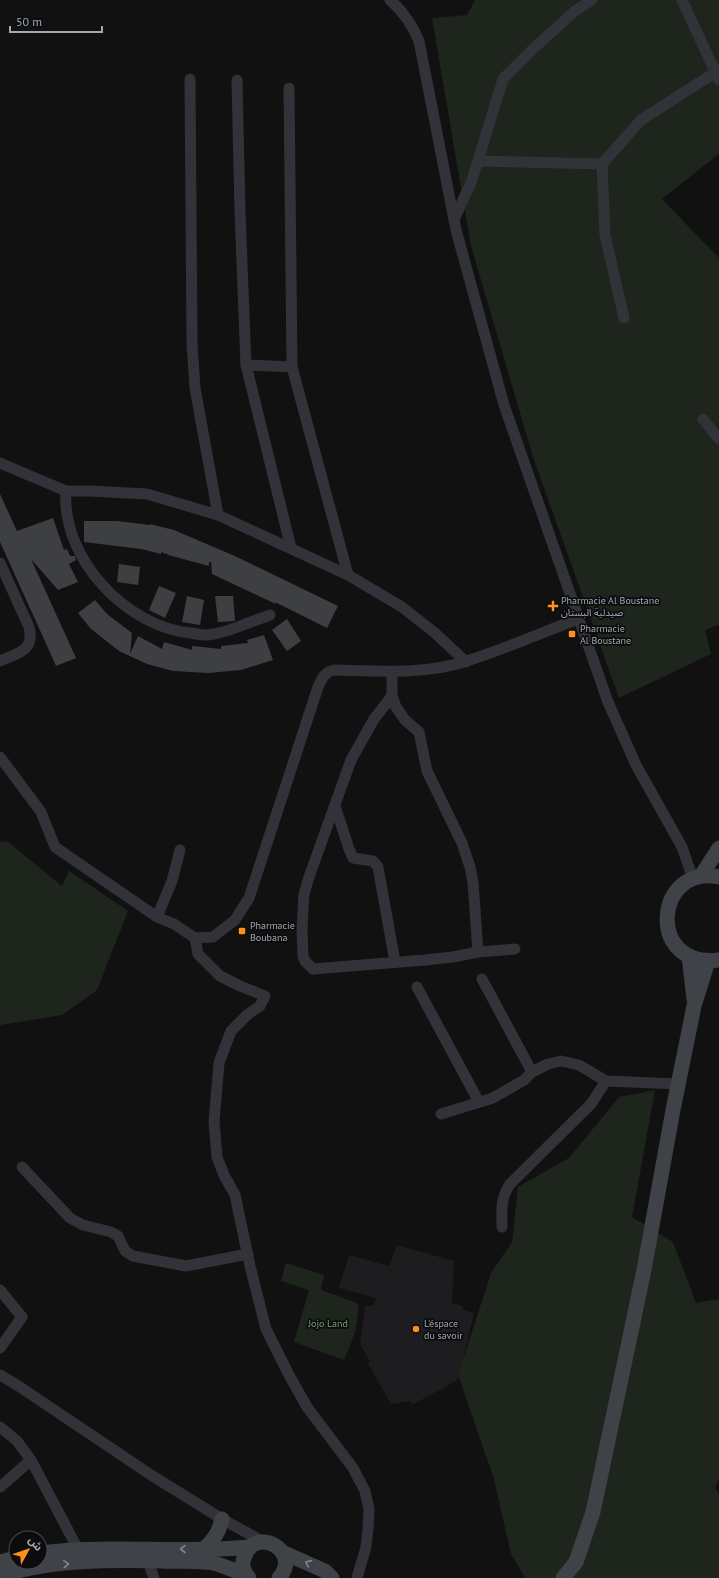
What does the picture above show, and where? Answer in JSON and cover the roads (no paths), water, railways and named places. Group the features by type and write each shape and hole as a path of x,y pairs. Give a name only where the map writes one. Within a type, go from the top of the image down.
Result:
{"main road":[{"path":"563,1578 576,1562 593,1512 644,1270 678,1084 694,1006 714,960 689,956 677,947 667,926 667,911 671,898 680,886 697,877 719,848"},
{"path":"697,877 719,877"},
{"path":"689,956 694,1006"},
{"path":"204,1549 214,1539 218,1532 222,1518"},
{"path":"248,1577 243,1569 245,1554 250,1547 256,1543 264,1542 277,1546 285,1559 285,1567 279,1578"},
{"path":"0,1576 82,1556 250,1547"},
{"path":"282,1552 325,1571 332,1578"},
{"path":"48,1554 148,1561 211,1563 224,1566 248,1577"}],"street":[{"path":"390,0 402,11 412,24 419,41 454,220 504,405 578,619 608,702 636,765 697,877"},
{"path":"454,220 472,180 503,79 570,16 592,0"},
{"path":"624,318 605,235 602,164 641,120 718,74 682,0"},
{"path":"190,79 192,344 195,388 218,515"},
{"path":"237,80 246,365 291,548"},
{"path":"289,88 292,367 348,575"},
{"path":"478,161 602,164"},
{"path":"246,365 292,367"},
{"path":"703,419 719,439"},
{"path":"0,463 66,492 90,491 147,494 218,515 348,575 402,607 435,633 466,662"},
{"path":"66,492 65,504 73,541 101,585 137,614 156,625 178,632 206,635 233,629 270,615"},
{"path":"0,563 30,627 31,634 30,643 26,650 0,661"},
{"path":"0,757 41,812 55,847 157,917 174,924 195,938 212,937 236,920 249,898 322,679 328,672 334,670 392,672 436,668 466,662 578,619"},
{"path":"392,672 392,696 396,707 405,720 419,732 421,736 426,771 466,853 473,882 478,952"},
{"path":"392,696 374,719 351,760 336,806 309,878 304,894 302,929 303,956 305,962 312,969 452,957 478,952 515,949"},
{"path":"336,806 353,858 373,861 378,867 395,962"},
{"path":"157,917 172,881 180,850"},
{"path":"195,938 198,954 220,976 265,996 260,1006 231,1031 218,1063 214,1103 217,1157 224,1175 235,1195 266,1329 307,1407 352,1468 366,1491 369,1509 368,1529 366,1547 357,1578"},
{"path":"482,979 532,1072"},
{"path":"417,987 479,1102"},
{"path":"441,1114 493,1098 524,1080 532,1072 548,1064 561,1061 579,1065 606,1081 678,1084"},
{"path":"502,1227 502,1206 504,1193 510,1184 591,1104 606,1081"},
{"path":"22,1167 70,1218 83,1225 111,1232 118,1236 125,1251 133,1256 186,1266 248,1254"},
{"path":"0,1290 22,1317 0,1348"},
{"path":"0,1375 18,1385 152,1476 264,1542"},
{"path":"0,1428 17,1441 31,1460 82,1556"},
{"path":"0,1487 31,1460"},
{"path":"148,1561 154,1578"}],"place":[{"name":"Pharmacie Al Boustane صيدلية البستان","path":"553,606"},
{"name":"Pharmacie Al Boustane","path":"572,634"},
{"name":"Pharmacie Boubana","path":"242,931"},
{"name":"L'éspace du savoir","path":"416,1329"}],"park label":[{"name":"Jojo Land","path":"328,1323"}]}
